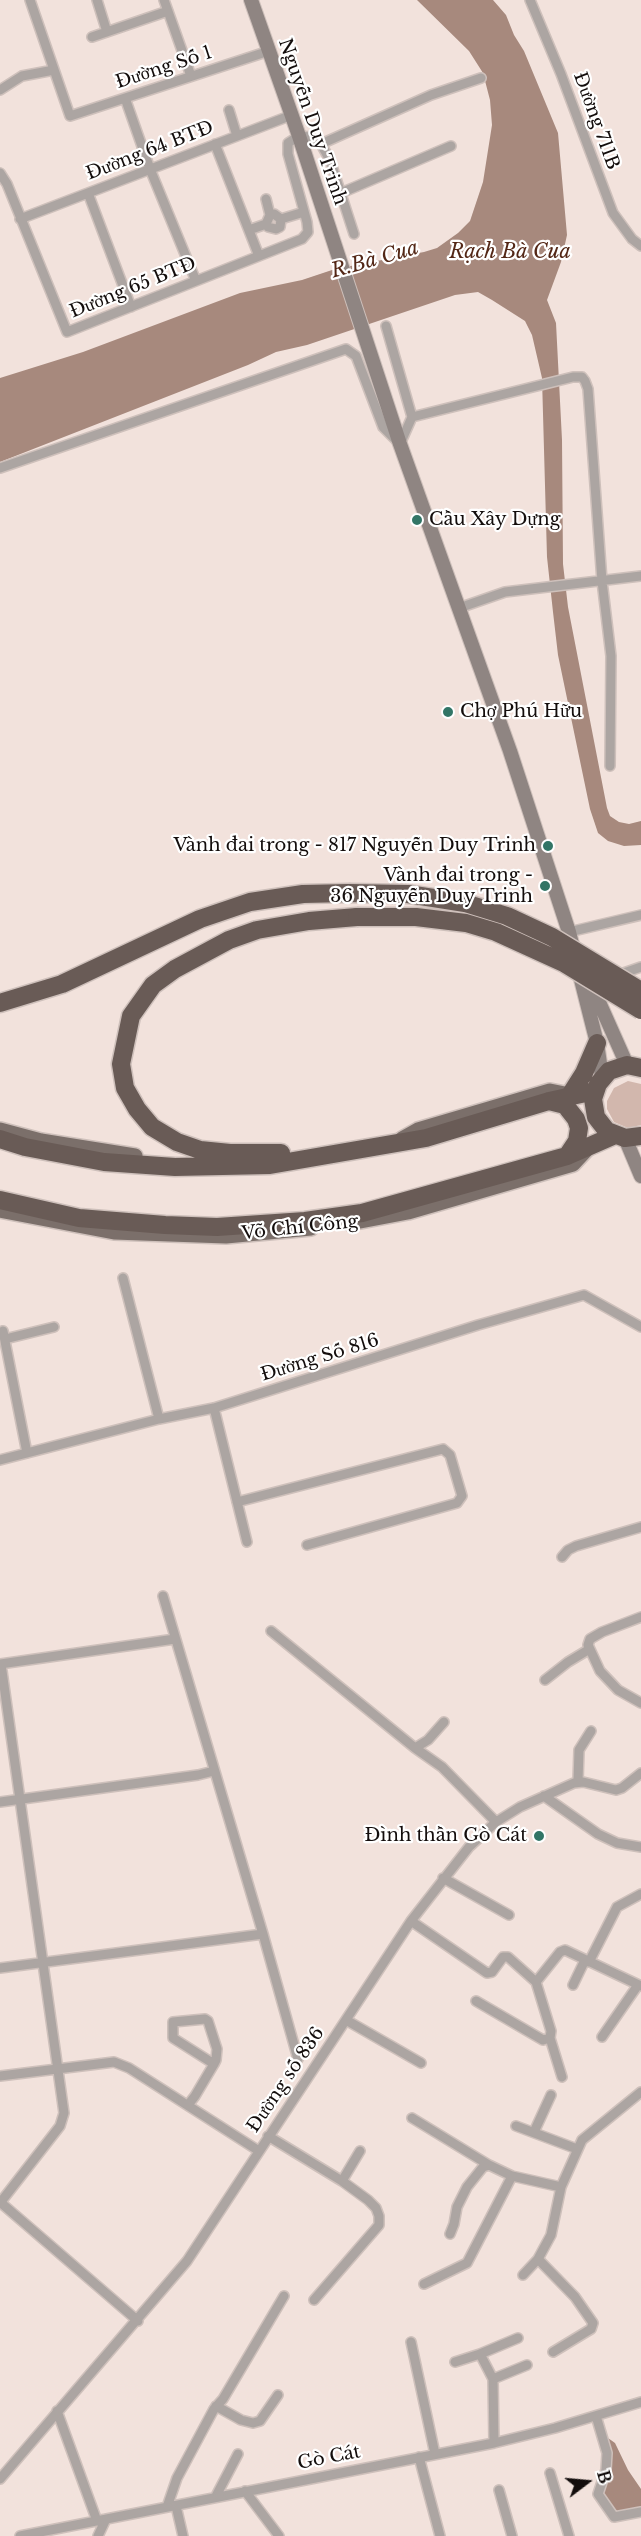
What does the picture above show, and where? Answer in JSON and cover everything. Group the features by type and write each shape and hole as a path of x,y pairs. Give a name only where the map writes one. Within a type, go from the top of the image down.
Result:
{"highway":[{"path":"0,1003 62,984 200,919 250,902 303,894 350,893 418,896 465,903 507,916 552,937 641,991"},
{"path":"306,1158 281,1153 230,1153 200,1150 177,1142 152,1126 136,1109 125,1088 121,1064 131,1016 153,985 175,969 229,940 257,930 309,921 357,917 416,917 466,923 496,932 564,963 641,1010"},
{"path":"570,1095 584,1073 597,1043"},
{"path":"627,1137 601,1124 596,1117 593,1099 598,1084 609,1071 636,1066"},
{"path":"0,1139 25,1147 104,1162 175,1167 270,1165 426,1138 570,1095 598,1084"},
{"path":"570,1095 579,1105 586,1119 589,1135 587,1149"},
{"path":"549,1101 565,1105 576,1119 579,1128 577,1141 567,1156"},
{"name":"Võ Chí Công","path":"0,1200 79,1218 165,1225 217,1227 327,1222 567,1156 627,1137"}],"main road":[{"name":"Nguyễn Duy Trinh","path":"255,1 269,51 400,444"},
{"path":"400,444 510,751 568,932 597,1043 598,1084"},
{"path":"568,932 590,982 636,1066"},
{"path":"394,1142 418,1130 550,1091 570,1095"},
{"path":"0,1130 51,1143 114,1154 170,1160 306,1158"},
{"path":"627,1137 641,1176"},
{"name":"Võ Chí Công","path":"0,1210 114,1232 174,1235 263,1234 327,1222 408,1212 573,1164 587,1149"}],"street":[{"path":"0,90 22,76 54,70 30,0"},
{"path":"97,0 107,32"},
{"path":"164,0 191,76"},
{"name":"Đường 711B","path":"530,0 561,74 613,213 632,239 641,246"},
{"path":"92,37 168,11"},
{"name":"Đường Số 1","path":"54,70 70,116 269,51"},
{"path":"321,144 431,95 481,78"},
{"path":"125,98 150,169 196,281"},
{"path":"229,110 237,136"},
{"name":"Đường 64 BTĐ","path":"20,219 292,115"},
{"path":"281,219 304,212 288,154 288,143 299,136 310,137 321,144 330,160 354,234"},
{"path":"215,144 259,256"},
{"path":"341,193 451,146"},
{"name":"Đường 65 BTĐ","path":"0,173 7,184 64,330 70,331 302,239 308,232 304,212"},
{"path":"88,193 131,307"},
{"path":"266,199 268,227 276,229"},
{"path":"249,230 274,214 281,219"},
{"path":"276,229 280,227 281,219"},
{"path":"276,229 282,247"},
{"path":"0,468 346,349 356,356 383,427 400,444 412,417 386,326"},
{"path":"412,417 528,387 582,377 588,388 602,581 611,656 610,766"},
{"path":"459,608 505,592 641,576"},
{"path":"568,932 641,915"},
{"path":"590,982 641,967"},
{"path":"123,1278 159,1419"},
{"name":"Đường Số 816","path":"0,1461 159,1419 214,1408 478,1325 584,1295 641,1326"},
{"path":"27,1453 4,1335 54,1327"},
{"path":"214,1408 247,1542"},
{"path":"237,1502 442,1449 450,1455 462,1496 457,1503 307,1545"},
{"path":"562,1557 576,1546 641,1527"},
{"path":"163,1596 298,2059"},
{"path":"641,1617 590,1639 588,1650 600,1671 618,1690 641,1703"},
{"path":"271,1631 415,1748 442,1767 496,1822"},
{"path":"138,2320 0,2203 63,2120 58,2069 0,1664 175,1639"},
{"path":"545,1680 567,1662 588,1650"},
{"path":"415,1748 428,1740 444,1722"},
{"path":"591,1731 579,1750 578,1782 616,1790 640,1775"},
{"path":"0,1802 214,1771"},
{"name":"Đường số 836","path":"0,2479 187,2261 411,1921 443,1878 469,1847 496,1822 520,1807 578,1782"},
{"path":"544,1796 598,1834 617,1843 641,1847"},
{"path":"443,1878 509,1915"},
{"path":"573,1985 617,1907 641,1894"},
{"path":"411,1921 487,1973 492,1972 505,1956 536,1982 562,2077"},
{"path":"0,1968 263,1934"},
{"path":"536,1982 562,1951 640,1985 602,2037"},
{"path":"476,2001 543,2040 550,2038"},
{"path":"188,2105 214,2064 217,2049 208,2021 200,2018 173,2022 173,2038 214,2064"},
{"path":"346,2020 421,2063"},
{"path":"0,2076 114,2062 129,2068 259,2151"},
{"path":"523,2274 538,2259 551,2235 561,2187 577,2149 589,2132 641,2092"},
{"path":"534,2132 550,2095"},
{"path":"412,2118 489,2165 512,2176 561,2187"},
{"path":"516,2126 577,2149"},
{"path":"268,2136 342,2181 376,2208 379,2216 379,2225 345,2267 314,2300"},
{"path":"342,2181 360,2151"},
{"path":"450,2234 457,2207 467,2187 479,2171 489,2165"},
{"path":"424,2284 466,2263 512,2176"},
{"path":"538,2259 575,2296 593,2324 591,2329 554,2352"},
{"path":"183,2536 171,2506 177,2478 216,2406 223,2399 284,2296"},
{"path":"455,2362 518,2338"},
{"path":"411,2342 435,2454"},
{"path":"480,2354 493,2379 494,2443"},
{"path":"493,2379 527,2365"},
{"path":"216,2406 241,2420 253,2423 260,2421 278,2395"},
{"name":"Gò Cát","path":"20,2536 494,2443 641,2402"},
{"path":"57,2411 101,2520 98,2536"},
{"path":"596,2416 607,2453 606,2470 598,2494 614,2517 641,2512"},
{"path":"216,2496 238,2454"},
{"path":"419,2457 440,2536"},
{"path":"550,2473 569,2536"},
{"path":"499,2490 512,2536"},
{"path":"245,2491 279,2536"}],"shaded area":[{"path":"628,1081 641,1084 641,1125 628,1128 614,1122 607,1109 607,1101 614,1088"}],"water":[{"name":"Rạch Bà Cua","path":"417,0 493,0 506,15 524,51 558,133 567,235 561,262 547,300 556,323 562,440 563,564 568,607 607,808 610,816 619,822 629,824 641,821 641,845 624,846 608,841 598,833 590,809 558,655 553,612 547,557 542,378 532,335 525,321 492,300 478,292 455,295 307,345 276,352 0,462 0,378 83,352 240,293 302,280 335,269 437,248 470,221 483,182 492,125 490,100 483,73 469,51"},
{"path":"606,2439 615,2443 628,2470 641,2489 641,2510 621,2513 614,2511 605,2497 603,2491"}],"place":[{"name":"Cầu Xây Dựng","path":"417,520"},
{"name":"Chợ Phú Hữu","path":"448,712"},
{"name":"Vành đai trong - 817 Nguyễn Duy Trinh","path":"548,846"},
{"name":"Vành đai trong - 36 Nguyễn Duy Trinh","path":"545,886"},
{"name":"Đình thần Gò Cát","path":"539,1836"}],"water label":[{"name":"R.Bà Cua","path":"375,260"}]}
